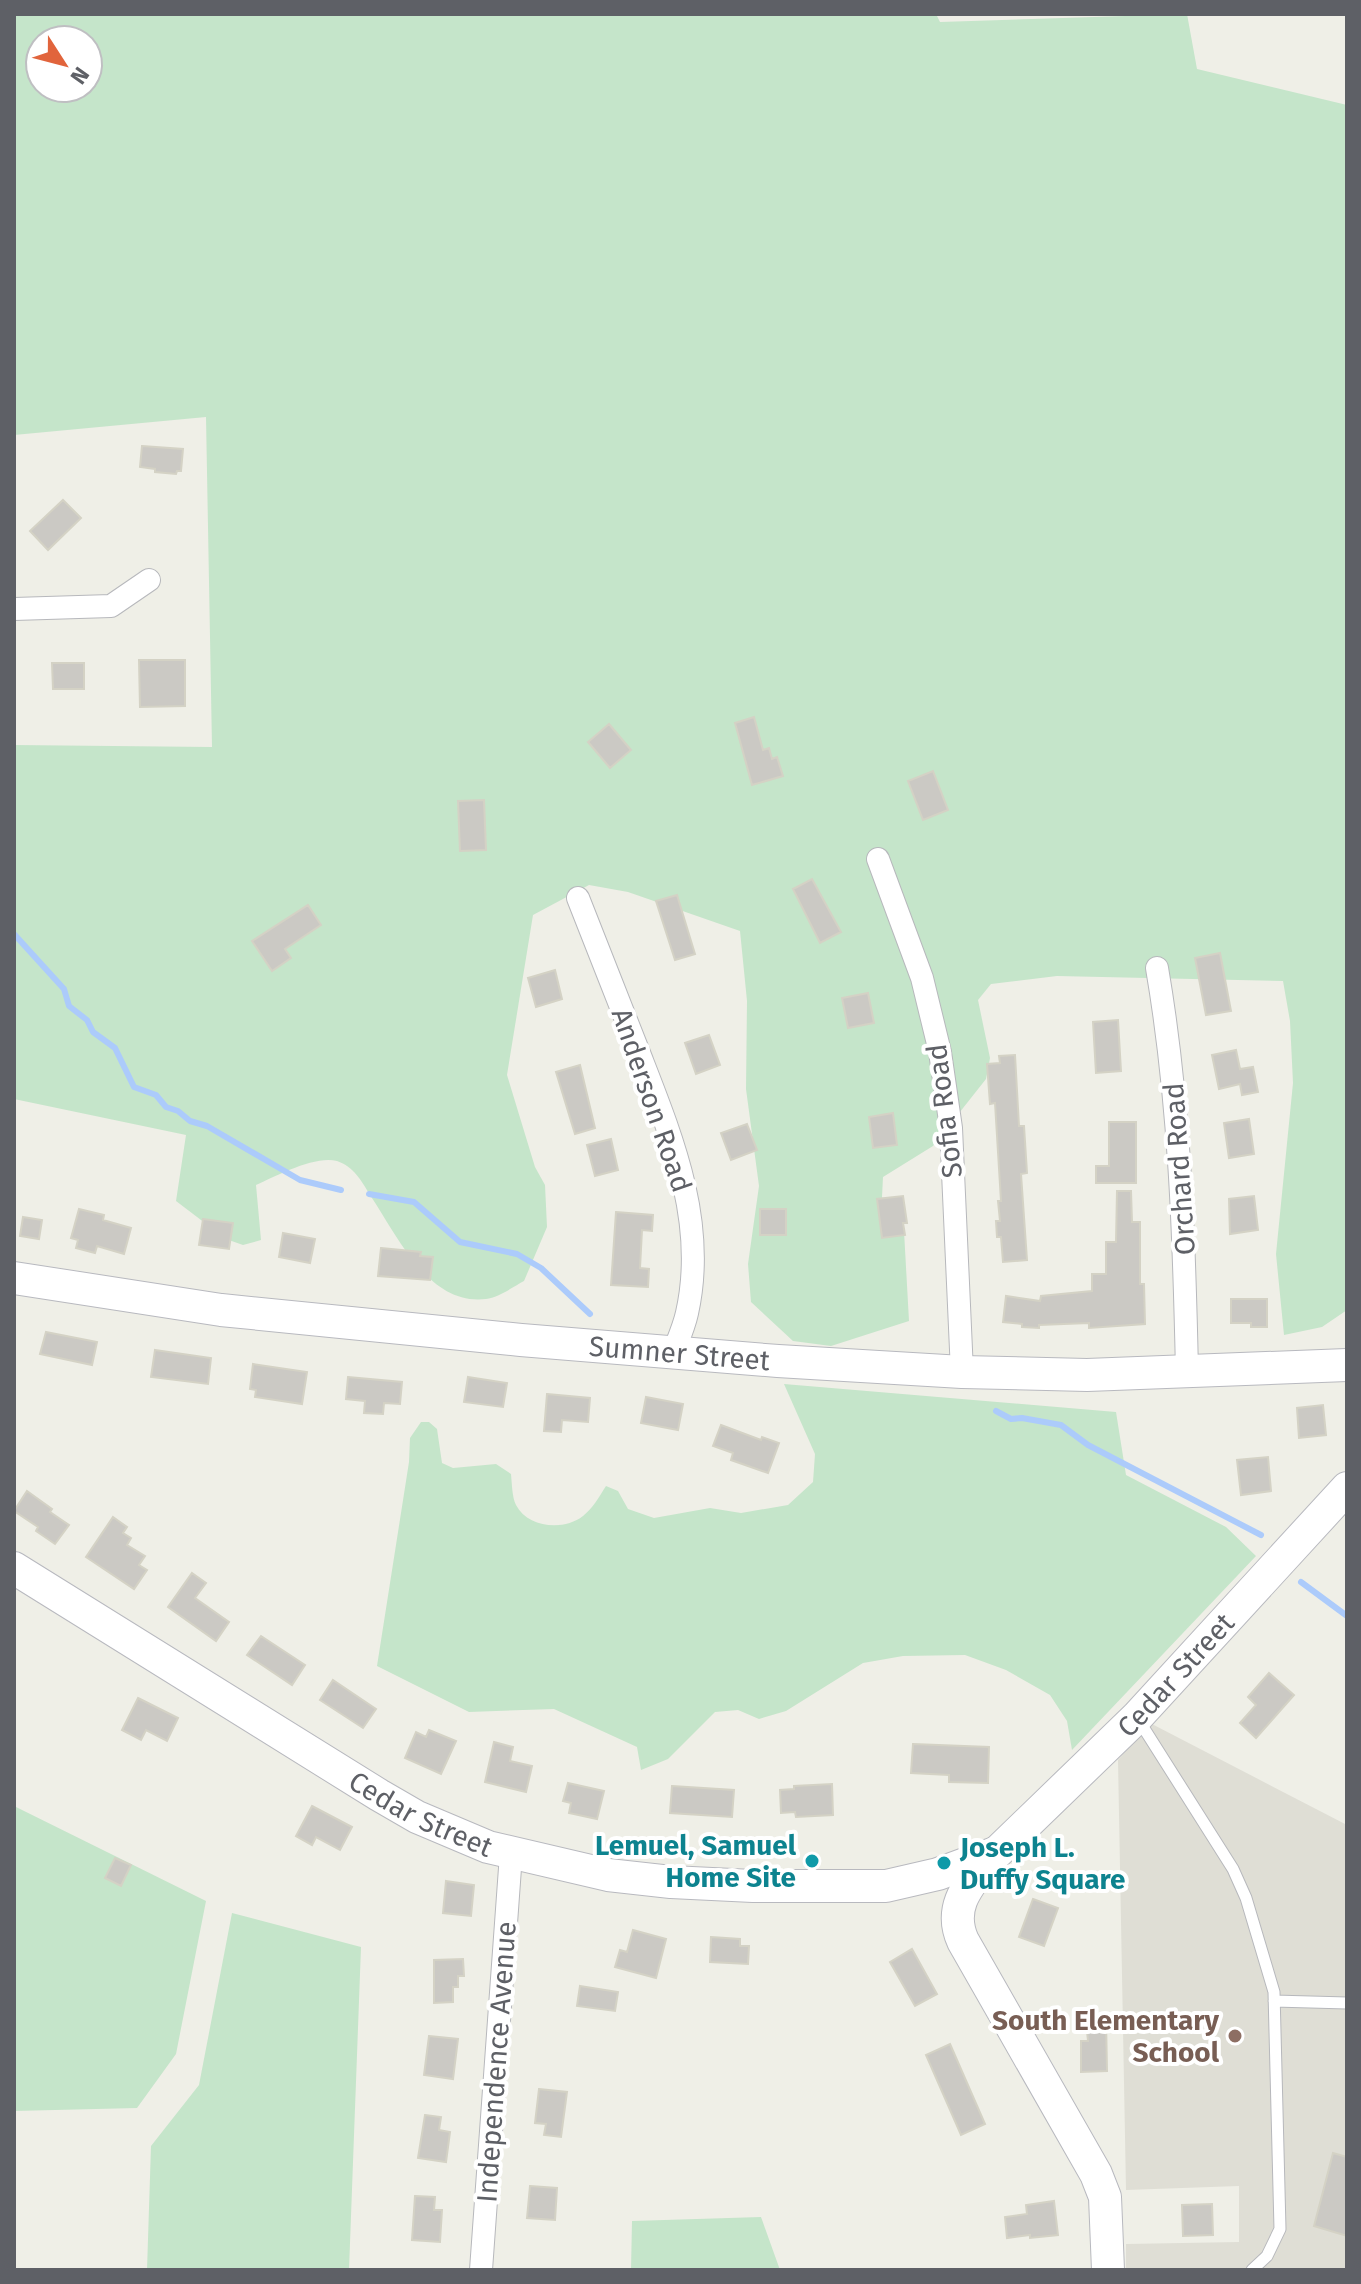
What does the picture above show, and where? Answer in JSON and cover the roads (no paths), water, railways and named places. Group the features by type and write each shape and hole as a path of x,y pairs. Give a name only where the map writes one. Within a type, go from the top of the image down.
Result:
{"street":[{"path":"14,609 111,606 149,580"},
{"name":"Sofia Road","path":"878,859 922,978 940,1052 951,1128 962,1372"},
{"name":"Anderson Road","path":"578,898 670,1134 686,1184 692,1240 691,1293 687,1317 673,1353"},
{"name":"Orchard Road","path":"1157,968 1168,1030 1180,1140 1187,1371"},
{"name":"Sumner Street","path":"14,1278 221,1310 673,1353 962,1372 1087,1375 1347,1365"},
{"name":"Cedar Street","path":"956,1921 958,1904 965,1890 995,1853 1137,1717 1347,1488"},
{"name":"Cedar Street","path":"14,1568 309,1753 417,1817 456,1835 511,1854 608,1875 753,1886 886,1886 919,1894 956,1921"},
{"name":"Cedar Street","path":"886,1886 950,1870 995,1853"},
{"name":"Independence Avenue","path":"481,2270 511,1854"},
{"path":"956,1921 963,1941 1096,2174 1105,2197 1108,2270"}],"lane":[{"path":"1137,1717 1233,1869 1246,1898 1274,1992 1280,2229 1267,2256 1252,2270"},
{"path":"1274,2001 1347,2003"}],"waterway":[{"path":"14,934 64,989 69,1006 87,1020 93,1032 115,1048 134,1087 156,1095 166,1107 178,1111 190,1121 207,1126 300,1180 341,1190"},
{"path":"369,1194 414,1202 460,1242 517,1254 541,1268 590,1314"},
{"path":"996,1411 1011,1419 1061,1425 1088,1445 1261,1535"},
{"path":"1301,1582 1347,1616"}],"place":[{"name":"Lemuel, Samuel Home Site","path":"812,1861"},
{"name":"Joseph L. Duffy Square","path":"944,1863"},
{"name":"South Elementary School","path":"1235,2036"}]}
